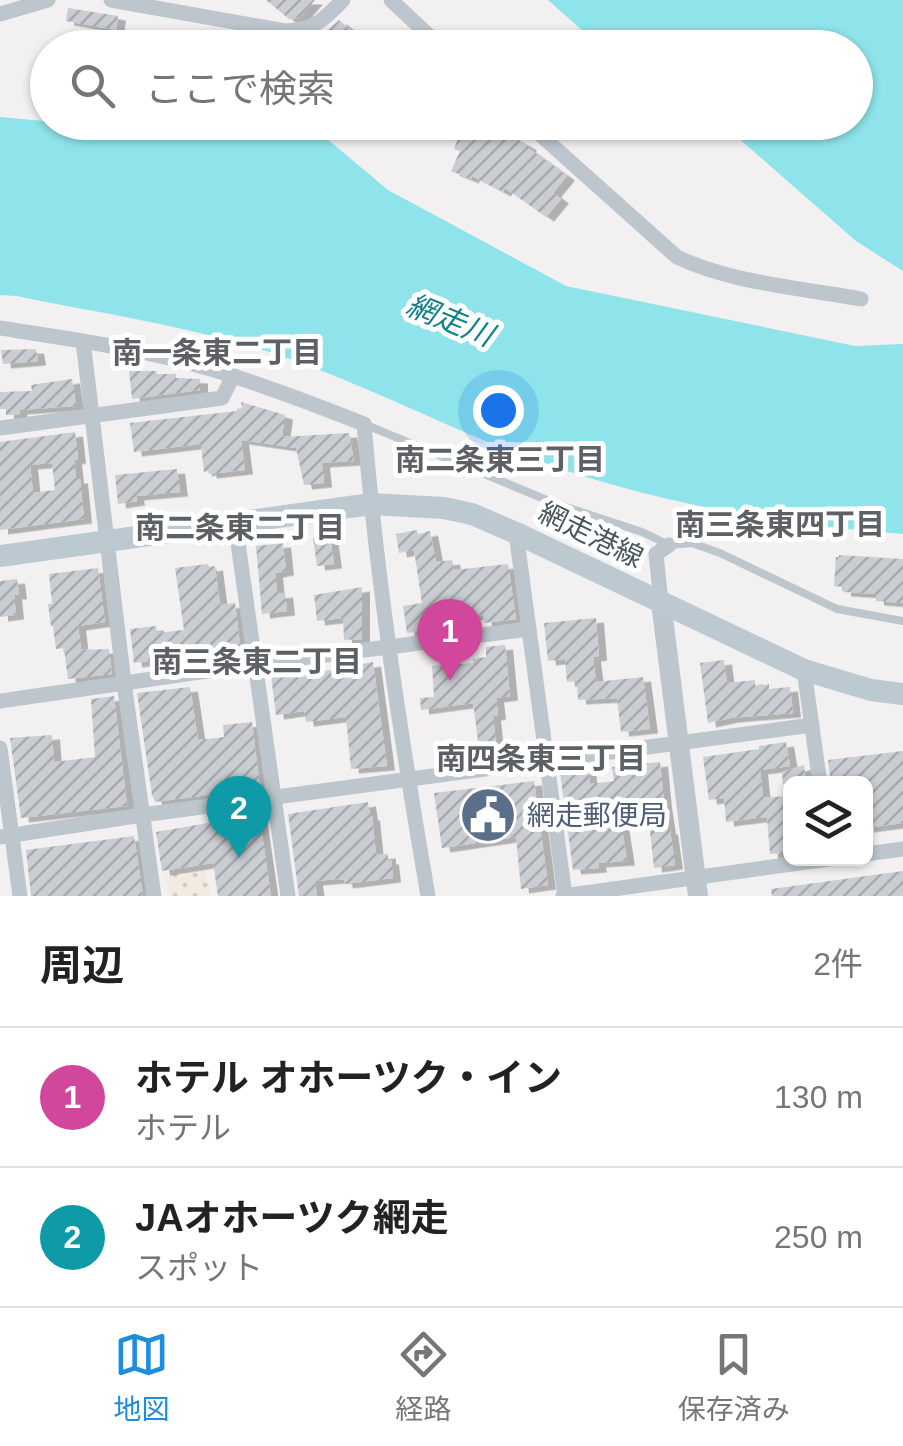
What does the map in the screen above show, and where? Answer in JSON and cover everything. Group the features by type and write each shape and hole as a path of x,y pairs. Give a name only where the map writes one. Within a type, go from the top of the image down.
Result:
{"main road":[{"name":"網走港線","path":"0,556 371,504 444,508 472,514 516,533 804,670 871,690 903,694"}],"street":[{"path":"0,14 48,0"},
{"path":"111,0 280,30"},
{"path":"298,30 309,29 343,0"},
{"path":"391,0 423,30"},
{"path":"546,140 677,256 702,267 861,299"},
{"path":"0,328 200,366 284,391 364,424 408,780 428,896"},
{"path":"83,341 154,896"},
{"path":"0,428 222,398 233,376"},
{"path":"236,522 288,896"},
{"path":"516,533 564,896 697,887 798,866"},
{"path":"669,545 656,554 697,887"},
{"path":"0,701 529,629"},
{"path":"804,670 819,776"},
{"path":"6,836 812,725"},
{"path":"0,748 6,836 20,896"},
{"path":"873,853 903,849"}],"lane":[{"path":"364,424 554,503 669,545 700,546 836,609 903,621"}],"sand":[{"path":"206,870 210,896 169,896 166,875"}],"water":[{"path":"548,0 903,0 903,271 856,241 740,140 873,140 873,30 582,30"},
{"name":"網走川","path":"0,117 30,120 30,140 328,140 388,190 566,286 855,346 903,344 903,534 751,516 651,495 505,449 338,377 249,346 150,322 0,295"}],"building":[{"path":"266,0 315,0 299,18 289,19"},
{"path":"68,8 118,16 116,30 66,21"},
{"path":"339,20 351,30 328,30"},
{"path":"458,140 519,140 567,176 553,193 561,199 546,217 505,188 503,192 472,176 471,179 451,171 460,151 454,149"},
{"path":"36,349 38,361 3,364 1,350"},
{"path":"129,371 156,371 176,374 176,378 200,379 200,390 132,399"},
{"path":"72,379 76,406 19,410 20,414 12,415 0,409 0,392 32,391 31,385"},
{"path":"241,402 285,415 282,437 349,433 354,461 322,463 324,483 304,485 296,448 241,440 245,470 209,474 204,472 201,444 134,452 130,423 237,411 242,408"},
{"path":"75,432 78,459 74,460 84,519 0,530 0,442","holes":["52,463 55,490 33,493 30,465"]},
{"path":"177,469 180,492 136,496 137,501 118,504 115,475"},
{"path":"417,530 418,534 430,531 436,562 452,560 454,570 508,564 516,619 484,623 483,615 434,621 435,630 407,633 403,606 422,603 414,550 399,553 396,534"},
{"path":"330,536 334,564 317,566 313,538"},
{"path":"283,543 286,571 275,573 277,594 285,593 287,611 262,614 256,546"},
{"path":"839,555 903,559 903,603 876,601 876,594 843,592 843,587 834,586"},
{"path":"215,566 220,605 235,603 241,654 134,663 130,629 156,626 157,633 184,630 175,568"},
{"path":"98,568 105,622 78,626 81,650 109,649 112,674 68,679 64,648 56,649 51,626 49,574"},
{"path":"17,579 16,615 0,617 0,581"},
{"path":"362,587 362,639 344,640 343,618 317,621 314,595"},
{"path":"596,618 596,682 643,677 650,729 621,732 617,698 578,700 577,681 567,682 565,659 548,661 544,623"},
{"path":"505,645 510,696 496,698 498,715 493,716 497,754 480,756 473,703 421,710 420,698 434,697 432,666 473,663 473,659 486,657 486,647"},
{"path":"724,660 727,683 755,680 755,686 769,684 769,689 790,687 793,713 708,723 700,663"},
{"path":"373,662 387,766 351,769 346,717 306,722 304,711 276,715 271,676 297,672 297,676"},
{"path":"190,687 198,740 224,737 223,725 252,722 260,788 155,802 137,693"},
{"path":"114,696 127,806 21,818 10,738 52,735 54,762 95,757 91,699"},
{"path":"786,742 790,766 760,770 763,798 783,796 783,853 770,854 767,817 726,822 724,798 709,800 703,757"},
{"path":"903,751 903,823 873,827 873,776 830,776 828,760"},
{"path":"660,762 675,865 654,868 647,803 636,803 618,805 627,861 573,870 560,772 588,769 590,784 614,781 612,767"},
{"path":"804,765 805,776 783,776 783,784 782,772"},
{"name":"網走郵便局","path":"534,781 548,885 521,889 516,837 442,848 434,793"},
{"path":"368,802 376,855 388,854 393,878 345,884 339,879 315,881 317,896 299,896 288,814"},
{"path":"259,814 271,896 218,896 213,863 162,871 156,832"},
{"path":"134,836 143,896 31,896 26,850"},
{"path":"903,871 903,896 772,896 771,889"}],"place":[{"name":"ホテル オホーツク・イン","path":"450,681"},
{"name":"網走郵便局","path":"488,815"},
{"name":"JAオホーツク網走","path":"239,858"}],"district":[{"name":"南一条東二丁目","path":"217,352"},
{"name":"南二条東三丁目","path":"500,459"},
{"name":"南三条東四丁目","path":"780,524"},
{"name":"南二条東二丁目","path":"240,527"},
{"name":"南三条東二丁目","path":"257,661"},
{"name":"南四条東三丁目","path":"541,758"}]}
